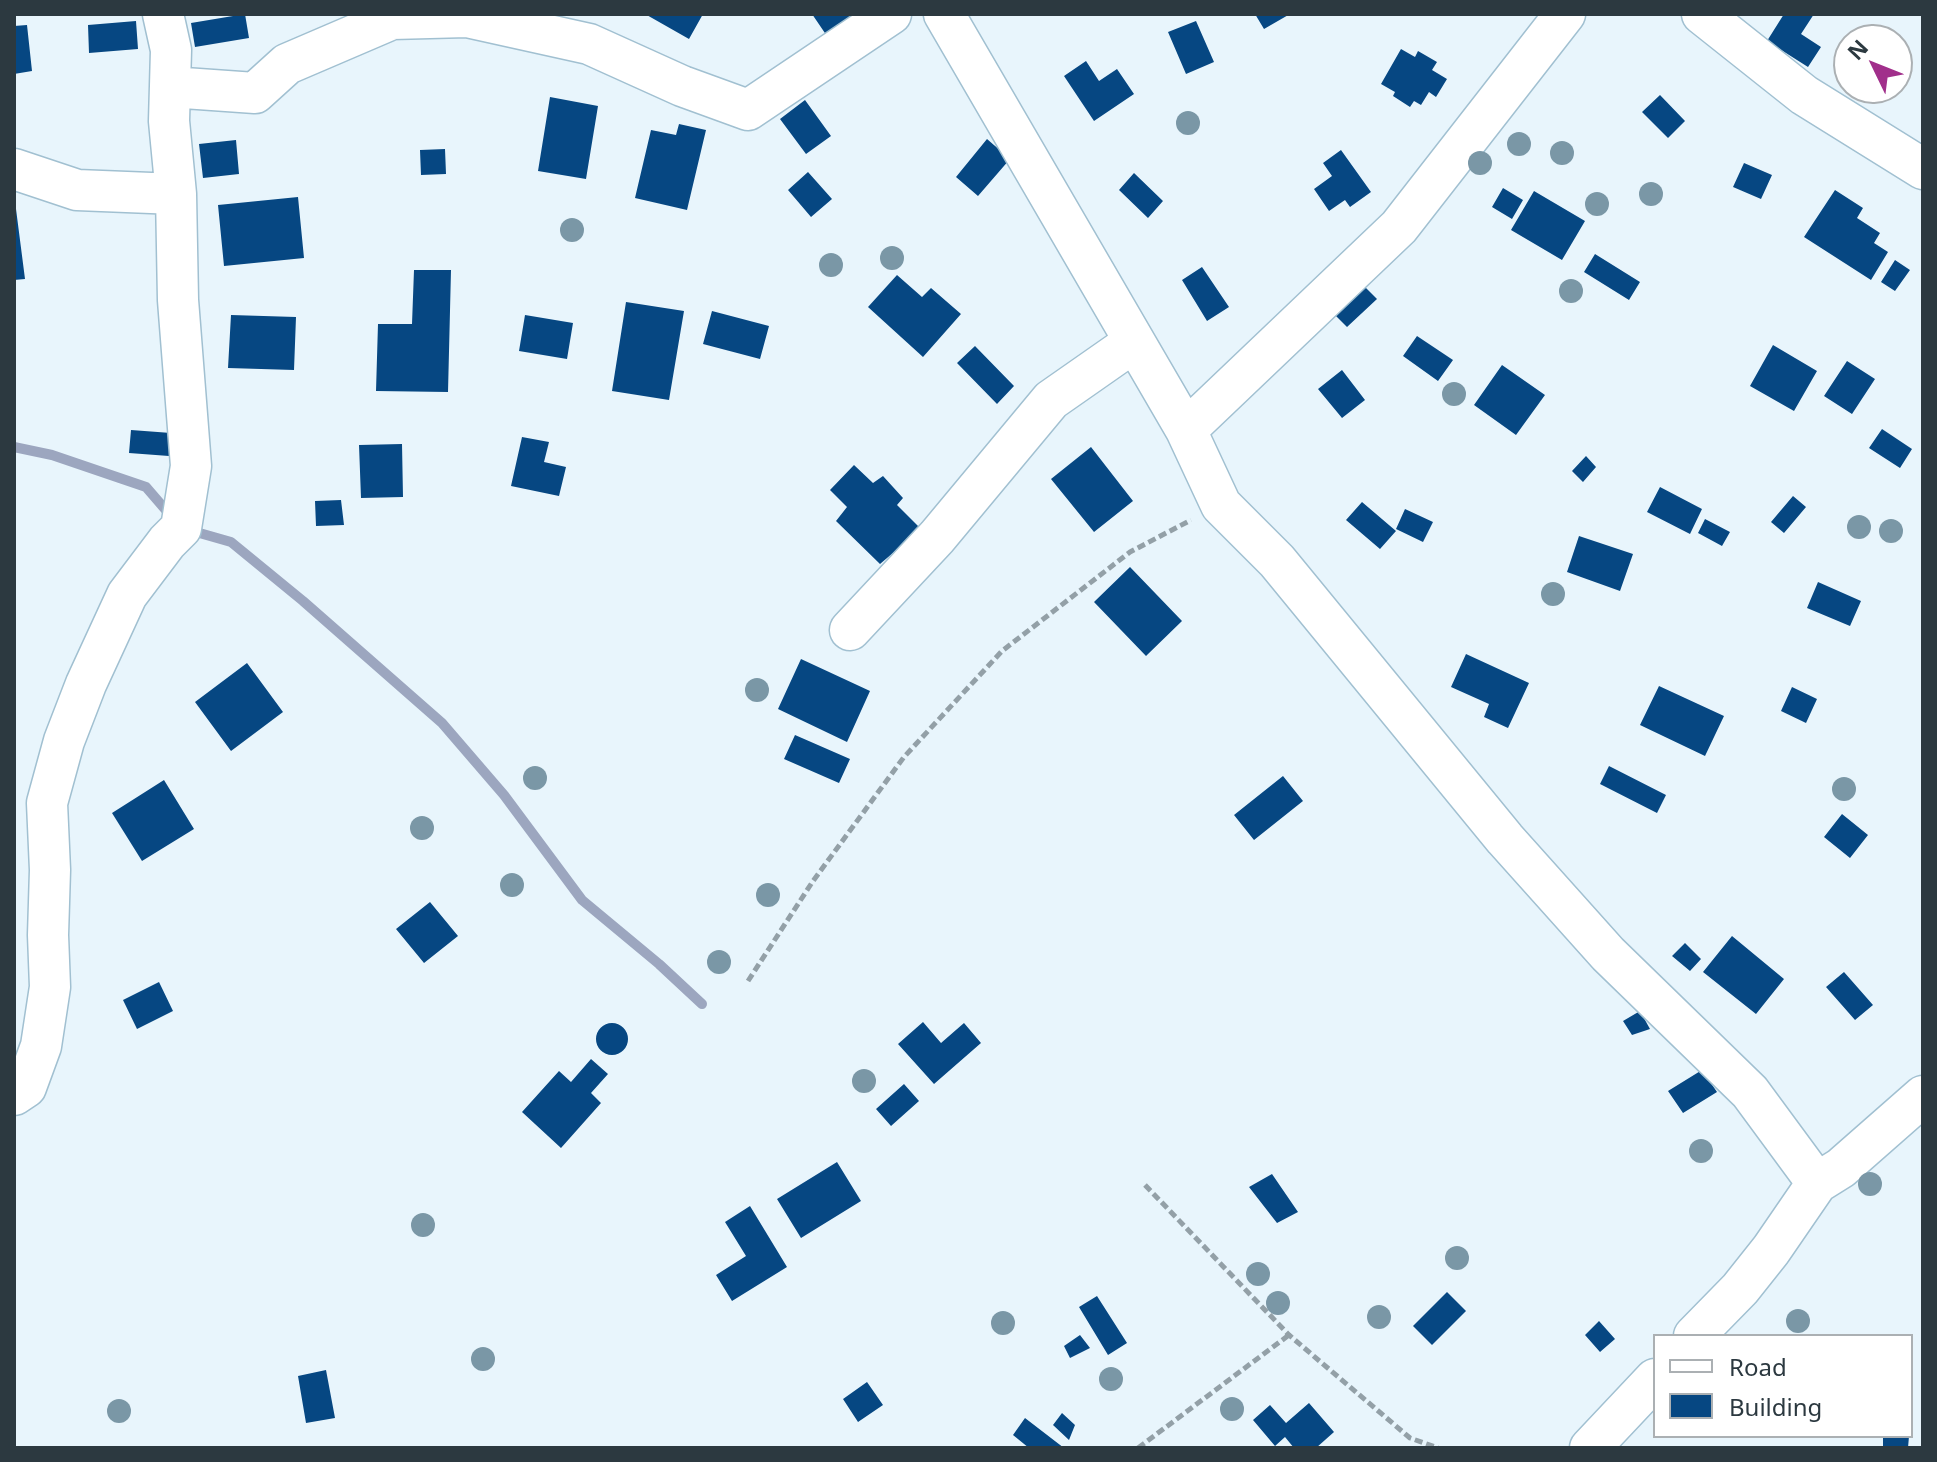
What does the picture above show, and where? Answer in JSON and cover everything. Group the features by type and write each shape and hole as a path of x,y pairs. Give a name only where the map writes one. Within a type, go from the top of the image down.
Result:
{"street":[{"path":"14,1095 26,1087 41,1046 50,987 47,803 64,741 127,595 181,528 191,466 178,300 176,194 169,121 171,50 163,14"},
{"path":"170,87 255,93 287,64 392,19 467,16 589,44 682,86 748,110 891,14"},
{"path":"944,14 1186,430 1221,505 1277,561 1505,839 1608,954 1750,1092 1817,1183"},
{"path":"1186,430 1399,227 1565,14"},
{"path":"1702,14 1804,95 1923,169"},
{"path":"14,169 77,190 176,194"},
{"path":"850,630 937,537 1051,400 1134,342"},
{"path":"1696,1334 1748,1279 1817,1183 1841,1168 1923,1096"},
{"path":"1590,1448 1653,1381"}],"path":[{"path":"748,981 813,881 904,757 1002,651 1130,552 1221,505"},
{"path":"1145,1185 1289,1335 1410,1438 1438,1448"},
{"path":"1138,1448 1289,1335"}],"building":[{"path":"245,14 249,38 195,47 191,23"},
{"path":"645,14 703,14 689,39"},
{"path":"812,14 865,14 829,39"},
{"path":"1255,14 1290,14 1264,29"},
{"path":"1784,14 1814,14 1801,34 1821,47 1808,67 1767,41"},
{"path":"136,21 138,49 89,53 88,25"},
{"path":"1196,21 1214,62 1186,74 1168,32"},
{"path":"27,25 32,71 14,74 14,26"},
{"path":"1401,49 1415,57 1418,51 1437,62 1432,70 1447,79 1436,97 1429,92 1421,105 1414,101 1410,107 1393,96 1395,92 1381,84"},
{"path":"1086,61 1099,81 1117,69 1134,94 1094,121 1064,76"},
{"path":"1660,95 1685,121 1668,138 1642,112"},
{"path":"550,97 598,106 586,179 538,171"},
{"path":"805,100 831,136 806,154 780,119"},
{"path":"679,124 706,130 687,210 635,198 651,130 676,135"},
{"path":"987,139 1010,159 978,196 956,177"},
{"path":"236,140 239,174 203,178 199,144"},
{"path":"445,149 446,174 421,175 420,150"},
{"path":"1341,150 1371,192 1350,207 1345,200 1329,211 1314,189 1332,176 1323,163"},
{"path":"1744,163 1772,175 1761,199 1733,187"},
{"path":"808,172 832,199 811,217 788,190"},
{"path":"1134,173 1163,201 1148,218 1119,190"},
{"path":"1503,188 1523,200 1512,219 1492,207"},
{"path":"1835,190 1863,208 1857,218 1880,233 1874,243 1888,252 1871,280 1804,237"},
{"path":"1534,191 1585,221 1562,260 1511,230"},
{"path":"298,197 304,258 224,266 218,205"},
{"path":"14,209 25,279 14,280"},
{"path":"1595,254 1640,282 1629,300 1584,272"},
{"path":"1895,260 1910,270 1895,291 1881,282"},
{"path":"1202,267 1229,307 1207,321 1182,280"},
{"path":"414,270 451,270 448,392 376,391 378,324 412,324"},
{"path":"897,275 922,297 931,288 961,314 923,357 868,307"},
{"path":"1356,278 1377,299 1347,327 1327,307"},
{"path":"626,302 684,311 669,400 612,391"},
{"path":"712,311 769,326 760,359 703,344"},
{"path":"231,315 296,317 294,370 228,368"},
{"path":"525,315 573,323 567,359 519,351"},
{"path":"1417,336 1453,360 1438,381 1403,356"},
{"path":"1773,345 1817,371 1794,411 1750,386"},
{"path":"975,346 1014,386 997,404 957,363"},
{"path":"1847,361 1875,379 1852,414 1824,396"},
{"path":"1502,365 1545,395 1516,435 1474,405"},
{"path":"1342,370 1365,400 1342,418 1318,389"},
{"path":"1882,429 1912,449 1900,468 1869,448"},
{"path":"131,430 171,433 169,456 129,453"},
{"path":"522,437 549,442 544,462 566,467 559,496 511,486"},
{"path":"402,444 403,497 361,498 359,445"},
{"path":"1091,447 1133,501 1094,532 1051,479"},
{"path":"1586,456 1596,467 1583,482 1572,471"},
{"path":"854,465 873,483 883,476 903,498 897,505 921,529 880,564 836,521 847,507 830,490"},
{"path":"1660,487 1702,509 1690,534 1647,512"},
{"path":"1793,496 1806,507 1784,533 1771,522"},
{"path":"341,500 344,525 316,526 315,501"},
{"path":"1362,502 1396,531 1380,549 1346,520"},
{"path":"1405,509 1433,522 1423,542 1396,529"},
{"path":"1705,519 1730,532 1722,546 1698,533"},
{"path":"1579,536 1633,554 1620,591 1567,572"},
{"path":"1130,567 1182,621 1146,656 1094,602"},
{"path":"1818,582 1861,601 1850,626 1807,608"},
{"path":"1466,654 1529,683 1508,728 1484,717 1489,704 1451,687"},
{"path":"801,659 870,691 847,742 778,709"},
{"path":"247,663 283,712 231,751 195,702"},
{"path":"1659,686 1724,716 1705,756 1640,725"},
{"path":"1792,687 1817,699 1806,723 1781,711"},
{"path":"795,735 850,759 839,783 784,759"},
{"path":"1609,766 1666,795 1657,813 1600,784"},
{"path":"1283,776 1303,801 1254,840 1234,815"},
{"path":"164,780 194,829 142,861 112,813"},
{"path":"1842,814 1868,835 1850,858 1824,837"},
{"path":"430,902 458,936 424,963 396,929"},
{"path":"1732,936 1784,979 1756,1014 1703,972"},
{"path":"1685,943 1701,959 1690,971 1672,956"},
{"path":"1844,972 1873,1005 1855,1020 1826,987"},
{"path":"159,982 173,1011 137,1029 123,1000"},
{"path":"1640,1011 1650,1029 1632,1035 1623,1021"},
{"path":"923,1022 941,1043 964,1023 981,1043 934,1084 898,1044"},
{"path":"612,1023 623,1028 628,1039 623,1050 612,1055 601,1050 596,1039 601,1028"},
{"path":"591,1059 608,1074 591,1093 601,1103 561,1148 522,1112 559,1071 571,1082"},
{"path":"1702,1070 1717,1092 1683,1113 1668,1091"},
{"path":"904,1084 919,1101 891,1126 876,1109"},
{"path":"837,1162 861,1201 801,1238 777,1199"},
{"path":"1272,1174 1298,1212 1277,1223 1249,1187"},
{"path":"750,1206 787,1267 732,1301 716,1275 746,1256 725,1222"},
{"path":"1447,1292 1466,1311 1432,1345 1413,1326"},
{"path":"1097,1296 1127,1343 1108,1355 1079,1307"},
{"path":"1599,1321 1615,1339 1600,1352 1585,1335"},
{"path":"1080,1335 1090,1348 1070,1358 1064,1346"},
{"path":"326,1370 335,1418 306,1423 298,1376"},
{"path":"867,1382 883,1405 858,1422 843,1399"},
{"path":"1309,1403 1334,1432 1316,1448 1294,1448 1285,1437 1275,1446 1253,1420 1270,1405 1286,1423"},
{"path":"1062,1413 1075,1425 1069,1440 1053,1425"},
{"path":"1025,1418 1064,1448 1029,1448 1013,1435"},
{"path":"1883,1438 1909,1438 1908,1448 1883,1448"}],"waterway":[{"path":"14,447 52,455 146,487 171,516"},
{"path":"189,530 231,542 442,723 504,795 582,900 702,1004"}]}
